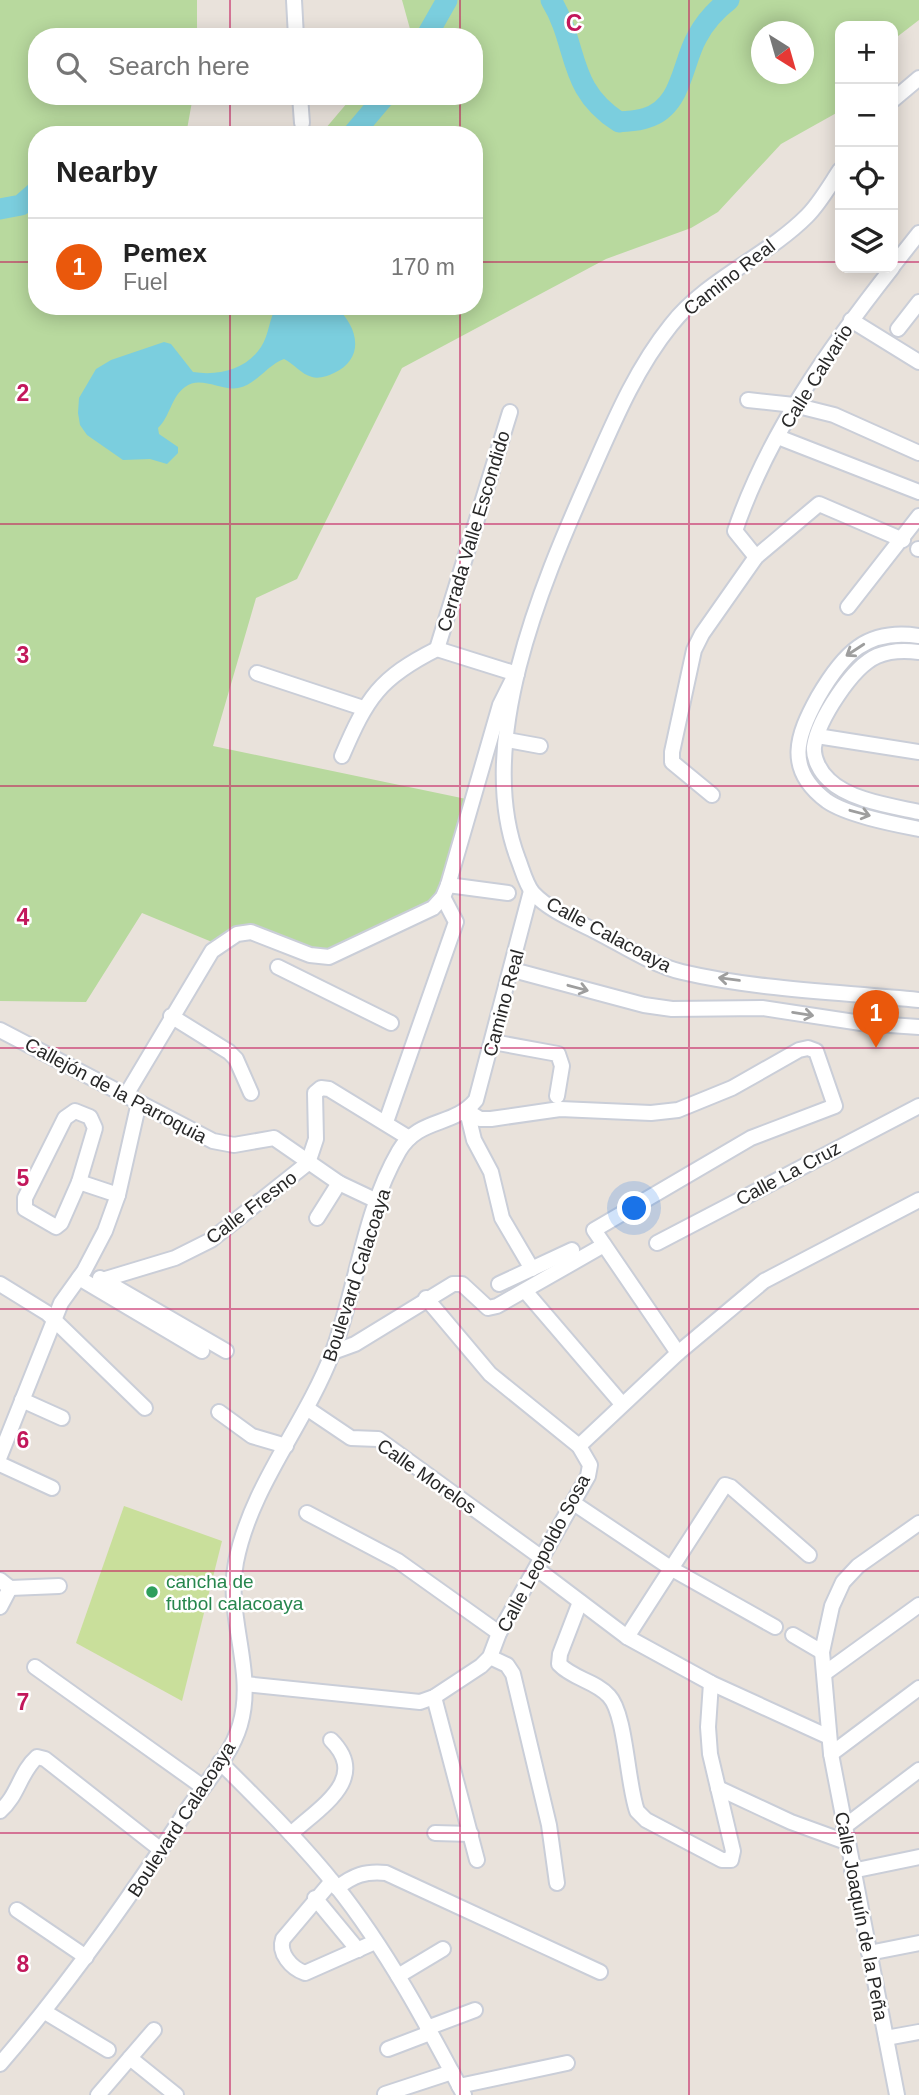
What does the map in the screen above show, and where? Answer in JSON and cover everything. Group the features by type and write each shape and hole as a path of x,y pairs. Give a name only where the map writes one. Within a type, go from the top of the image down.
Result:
{"street":[{"path":"293,0 295,28"},
{"path":"898,96 919,78"},
{"path":"301,105 302,122"},
{"name":"Camino Real","path":"593,470 624,400 670,326 698,297 809,214 835,177"},
{"name":"Calle Calvario","path":"898,259 919,233"},
{"name":"Calle Calvario","path":"756,556 735,531 778,437 794,405 850,320 887,273"},
{"path":"898,329 919,302"},
{"path":"850,320 919,362"},
{"path":"748,400 794,405 834,415 919,453"},
{"name":"Cerrada Valle Escondido","path":"437,649 510,412"},
{"path":"778,437 919,492"},
{"name":"Calle Calacoaya","path":"593,470 545,578 517,674 507,740 503,776 505,808 512,843 531,891 566,916 660,964 682,972 768,985 919,1000"},
{"path":"712,795 672,762 697,642 756,556 819,504 903,540"},
{"path":"848,607 903,540 919,516"},
{"path":"919,636 901,633 878,637 845,656 802,725 797,743 804,773 828,801 847,810 919,829"},
{"path":"0,1456 61,1303 82,1274 106,1231 118,1195 133,1099 172,1016 212,951 237,934 263,934 310,955 329,957 433,908 446,891 500,705 517,674 437,649 407,664 384,682 363,708 342,756"},
{"path":"919,652 887,653 862,666 852,675 817,736 814,748 818,765 839,788 919,812"},
{"path":"257,673 363,708"},
{"path":"817,736 919,752"},
{"path":"507,740 540,746"},
{"path":"446,891 508,893"},
{"path":"386,1122 456,922 446,891"},
{"name":"Camino Real","path":"467,1111 482,1086 531,891"},
{"path":"295,976 310,955"},
{"path":"278,967 390,1023"},
{"path":"513,970 653,1007 762,1008 861,1023 919,1027"},
{"path":"762,1008 757,995 768,985"},
{"path":"172,1016 229,1052 236,1059 251,1093"},
{"name":"Callejón de la Parroquia","path":"0,1030 223,1144 274,1138 339,1183 377,1201"},
{"path":"493,1042 558,1054 562,1066 557,1096"},
{"name":"Boulevard Calacoaya","path":"0,2064 45,2012 86,1957 220,1762 240,1725 245,1684 235,1600 235,1569 250,1510 308,1409 333,1352 377,1201 399,1151 409,1138 433,1122 467,1111 480,1119 491,1119 560,1109 651,1113 678,1110 724,1093 799,1050 808,1048 816,1051 835,1106 751,1139 612,1218 594,1230 604,1245"},
{"name":"Calle Fresno","path":"102,1280 175,1258 211,1240 308,1163 316,1139 315,1093 321,1088 329,1089 409,1138"},
{"name":"Calle La Cruz","path":"657,1242 919,1106"},
{"path":"75,1111 90,1117 95,1128 79,1182 56,1227 25,1209 24,1198 59,1129 69,1113 75,1111"},
{"path":"467,1111 474,1140 491,1172 502,1218 532,1269"},
{"path":"79,1182 118,1195"},
{"path":"317,1218 339,1183"},
{"name":"Calle Leopoldo Sosa","path":"490,1657 499,1633 575,1504 588,1476 590,1465 579,1446 678,1353 772,1276 919,1200"},
{"path":"333,1352 355,1345 426,1298 453,1284 462,1284 488,1308 526,1293 604,1245 678,1353"},
{"path":"499,1284 572,1250"},
{"path":"82,1274 102,1280 226,1351"},
{"path":"82,1274 202,1351"},
{"path":"0,1284 47,1313 145,1408"},
{"path":"526,1293 622,1404"},
{"path":"426,1298 490,1374 579,1446"},
{"path":"22,1400 62,1418"},
{"name":"Calle Morelos","path":"308,1409 351,1438 378,1439 539,1564 580,1602 627,1637 711,1683 829,1737"},
{"path":"219,1412 252,1436 286,1446"},
{"path":"0,1464 52,1488"},
{"path":"627,1637 725,1485 731,1487 809,1555"},
{"path":"575,1504 672,1569 775,1627"},
{"path":"307,1513 398,1561 499,1633"},
{"path":"793,1635 822,1652 832,1606 843,1582 858,1566 919,1523"},
{"path":"0,1607 5,1584 59,1586"},
{"path":"580,1602 560,1654 559,1664 567,1672 598,1686 617,1707 637,1811 646,1820 722,1860 731,1860 733,1851 718,1788 708,1727 711,1683"},
{"path":"825,1673 919,1605"},
{"name":"Calle Joaquín de la Peña","path":"822,1652 831,1754 898,2095"},
{"path":"245,1684 407,1703 434,1697 490,1657 507,1665 513,1674 549,1825 557,1883"},
{"path":"35,1667 203,1787"},
{"path":"831,1754 919,1688"},
{"path":"434,1697 477,1860"},
{"path":"291,1834 345,1780 348,1765 342,1751 331,1740"},
{"path":"0,1811 14,1796 31,1763 37,1757 45,1759 161,1850"},
{"path":"220,1762 291,1834 335,1884 398,1976 461,2091 567,2063"},
{"path":"718,1788 791,1822 845,1834 919,1770"},
{"path":"435,1833 471,1834"},
{"path":"852,1871 919,1857"},
{"path":"375,1942 304,1973 284,1955 281,1944 315,1898 335,1884 370,1871 386,1873 600,1972"},
{"path":"315,1898 358,1950"},
{"path":"17,1910 86,1957"},
{"path":"869,1953 919,1943"},
{"path":"398,1976 443,1948"},
{"path":"388,2049 475,2010"},
{"path":"45,2012 108,2050"},
{"path":"98,2095 154,2030"},
{"path":"886,2038 919,2032"},
{"path":"130,2058 176,2095"},
{"path":"385,2095 452,2072"}],"green space":[{"path":"0,0 197,0 197,28 28,28 28,105 191,105 188,126 28,126 28,315 483,315 483,126 328,126 345,105 483,105 483,28 410,28 402,0 919,0 919,20 898,36 898,21 835,21 835,114 781,144 718,212 691,228 606,259 402,368 297,579 256,598 213,746 471,800 443,897 321,953 237,931 212,942 142,913 86,1002 0,1001"},
{"name":"cancha de futbol calacoaya","path":"124,1506 222,1541 182,1701 76,1643"}],"water":[{"path":"344,315 355,341 351,359 334,373 315,378 284,359 250,383 238,388 204,383 185,387 158,428 159,434 178,447 178,453 167,464 150,459 123,460 87,435 80,425 79,398 96,369 111,360 164,342 171,344 193,372 231,370 255,355 266,337 272,316"}],"waterway":[{"path":"431,28 447,0"},
{"path":"551,0 560,17 582,81 602,109 619,122 646,118 667,105 679,84 700,32 729,0"},
{"path":"360,126 377,105"},
{"path":"0,209 21,205 28,199"}],"place":[{"name":"Pemex","path":"876,1048"},
{"name":"cancha de futbol calacoaya","path":"152,1592"}]}
